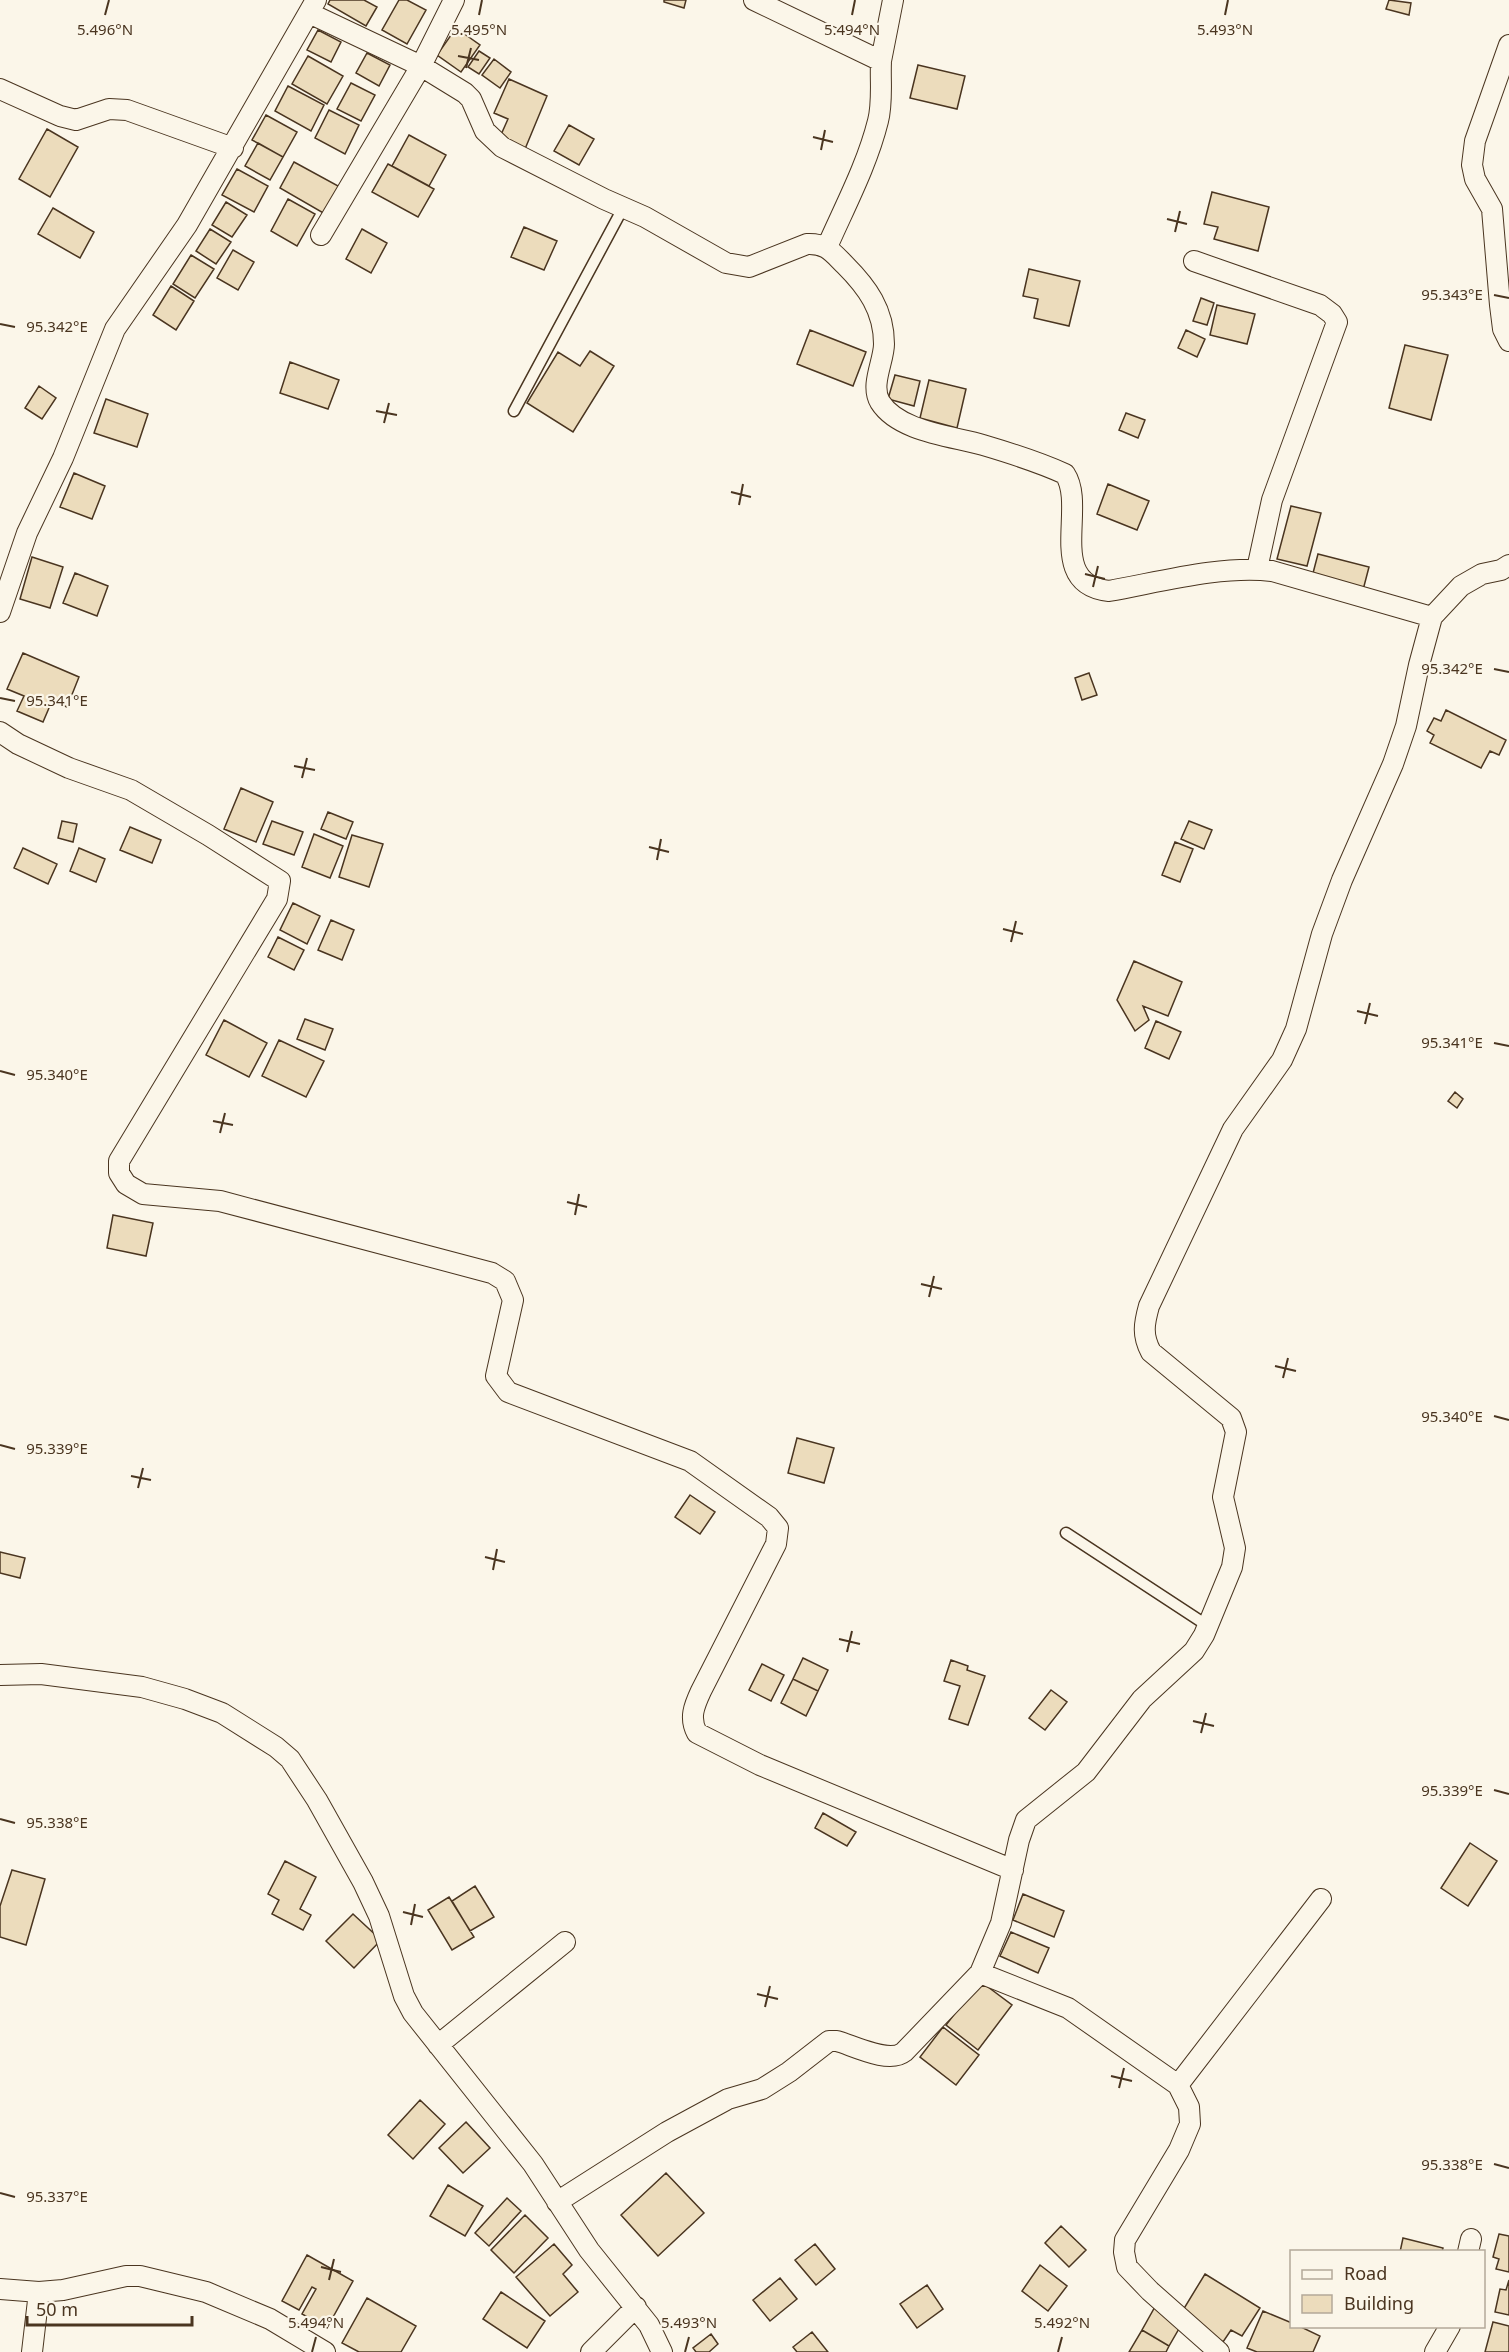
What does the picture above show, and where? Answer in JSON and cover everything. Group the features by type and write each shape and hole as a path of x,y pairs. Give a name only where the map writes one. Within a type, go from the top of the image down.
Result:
{"street":[{"path":"321,235 421,66 454,0"},
{"path":"754,0 881,61"},
{"path":"827,247 859,176 878,120 881,61 893,0"},
{"path":"0,612 27,533 63,458 115,329 187,225 313,7 421,66 465,93 471,99 485,131 502,147 520,158 645,217 726,263 749,267 807,244 817,243 827,247 866,286 876,303 884,345 878,374 879,400 890,414 927,432 983,445 1065,474 1071,488 1070,542 1074,565 1087,584 1110,591 1234,570 1257,569 1272,571 1432,617"},
{"path":"1509,45 1475,141 1472,165 1475,179 1492,209 1503,329 1509,341"},
{"path":"0,89 60,116 76,120 109,109 127,110 233,148"},
{"path":"1194,261 1320,305 1332,314 1337,322 1272,500 1257,569"},
{"path":"557,2202 668,2132 728,2099 762,2089 830,2041 837,2040 888,2057 898,2057 980,1973 1001,1923 1012,1870 1026,1820 1086,1772 1142,1699 1194,1651 1208,1626 1232,1567 1235,1548 1222,1497 1236,1431 1231,1418 1151,1352 1145,1340 1143,1327 1149,1306 1233,1129 1282,1060 1296,1029 1322,934 1342,880 1393,764 1406,726 1432,617 1461,585 1482,574 1501,570 1509,565"},
{"path":"0,732 18,744 69,768 131,790 280,881 277,899 119,1161 119,1173 126,1184 143,1194 220,1201 492,1273 505,1281 513,1300 496,1376 508,1392 690,1461 769,1517 778,1528 776,1544 693,1711 692,1724 697,1733 760,1765 1012,1870"},
{"path":"0,1675 41,1674 83,1678 142,1687 174,1696 222,1713 276,1747 290,1759 317,1800 363,1882 379,1916 404,1996 412,2013 532,2164 589,2250 649,2325 662,2352"},
{"path":"1178,2085 1321,1899"},
{"path":"438,2044 565,1942"},
{"path":"980,1973 1068,2008 1178,2085 1189,2107 1190,2124 1179,2150 1125,2240 1124,2252 1127,2267 1141,2282 1220,2352"},
{"path":"0,2289 39,2292 63,2290 133,2276 158,2280 206,2292 270,2319 325,2352"},
{"path":"32,2352 39,2292"},
{"path":"591,2352 636,2307"},
{"path":"1435,2352 1449,2328"}],"lane":[{"path":"514,411 623,208"},
{"path":"1066,1533 1208,1626"}],"building":[{"path":"330,0 364,0 377,7 366,26 328,4"},
{"path":"399,0 407,0 426,10 407,44 382,30"},
{"path":"664,0 686,0 684,8 664,2"},
{"path":"1389,0 1411,3 1409,15 1386,9"},
{"path":"456,28 480,45 461,72 437,55"},
{"path":"318,30 341,42 331,62 307,50"},
{"path":"479,51 490,58 479,74 468,67"},
{"path":"367,53 390,65 379,86 356,73"},
{"path":"308,56 343,76 327,104 292,84"},
{"path":"494,59 511,72 500,88 482,75"},
{"path":"918,65 965,76 957,109 910,98"},
{"path":"509,79 547,96 525,149 500,137 508,119 494,113"},
{"path":"351,83 375,95 361,121 337,109"},
{"path":"288,86 324,105 311,131 275,111"},
{"path":"329,110 359,125 345,154 315,138"},
{"path":"266,115 297,132 283,157 252,140"},
{"path":"569,125 594,139 579,165 554,151"},
{"path":"47,129 78,147 50,197 19,179"},
{"path":"409,135 446,155 429,186 392,166"},
{"path":"258,143 283,157 270,180 245,166"},
{"path":"294,162 340,187 325,214 280,188"},
{"path":"388,164 434,189 418,217 372,192"},
{"path":"237,169 268,186 254,212 222,195"},
{"path":"1212,192 1269,207 1258,251 1214,239 1218,227 1204,224"},
{"path":"288,199 315,214 297,246 271,231"},
{"path":"226,202 247,215 232,237 212,225"},
{"path":"53,208 94,232 80,258 38,234"},
{"path":"524,227 557,241 544,270 511,257"},
{"path":"210,229 231,242 216,264 196,251"},
{"path":"362,229 387,243 371,273 346,259"},
{"path":"233,250 254,262 238,290 217,278"},
{"path":"191,255 214,269 195,298 173,284"},
{"path":"1029,269 1080,281 1069,326 1034,318 1038,299 1023,296"},
{"path":"171,286 194,301 176,330 153,315"},
{"path":"1201,298 1214,303 1207,325 1193,321"},
{"path":"1217,305 1255,314 1247,344 1210,335"},
{"path":"810,330 866,352 853,386 797,364"},
{"path":"1186,330 1205,339 1197,357 1178,348"},
{"path":"1405,345 1448,355 1431,420 1389,408"},
{"path":"590,351 614,366 573,432 527,403 558,352 580,366"},
{"path":"290,362 339,380 328,409 280,393"},
{"path":"895,375 920,381 914,406 888,399"},
{"path":"929,380 966,389 957,428 920,418"},
{"path":"39,386 56,398 42,419 25,408"},
{"path":"106,399 148,414 137,447 94,433"},
{"path":"1126,413 1145,420 1138,438 1119,430"},
{"path":"74,473 105,486 92,519 60,507"},
{"path":"1108,484 1149,501 1137,530 1097,514"},
{"path":"1291,506 1321,513 1307,566 1277,559"},
{"path":"1318,554 1369,567 1363,590 1312,577"},
{"path":"32,557 63,567 50,608 20,599"},
{"path":"75,573 108,586 97,616 63,603"},
{"path":"23,653 79,677 67,707 52,701 43,722 17,711 24,696 7,689"},
{"path":"1089,673 1097,695 1082,700 1075,678"},
{"path":"1446,710 1506,740 1499,755 1490,751 1481,768 1430,743 1434,735 1427,731 1434,718 1441,721"},
{"path":"241,788 273,802 256,842 224,829"},
{"path":"328,812 353,822 346,839 321,829"},
{"path":"62,821 77,824 73,842 58,838"},
{"path":"272,821 303,832 294,855 263,844"},
{"path":"1189,821 1212,830 1204,849 1181,839"},
{"path":"130,827 161,840 152,863 120,850"},
{"path":"314,834 343,846 330,878 302,867"},
{"path":"352,835 383,844 369,887 339,877"},
{"path":"1175,842 1193,849 1180,882 1162,875"},
{"path":"23,848 57,864 48,884 14,868"},
{"path":"79,848 105,859 96,882 70,871"},
{"path":"293,903 320,916 307,944 280,930"},
{"path":"331,920 354,930 342,960 318,950"},
{"path":"278,937 304,950 294,970 268,957"},
{"path":"1134,961 1182,982 1168,1016 1143,1006 1149,1020 1135,1031 1117,1000"},
{"path":"305,1019 333,1029 325,1050 297,1039"},
{"path":"224,1020 267,1043 249,1077 206,1055"},
{"path":"1156,1021 1181,1032 1169,1059 1145,1048"},
{"path":"279,1040 324,1061 306,1097 262,1076"},
{"path":"1455,1092 1463,1099 1457,1108 1448,1101"},
{"path":"113,1215 153,1223 146,1256 107,1248"},
{"path":"797,1438 834,1448 824,1483 788,1473"},
{"path":"690,1495 715,1512 700,1534 675,1517"},
{"path":"0,1552 25,1558 20,1578 0,1573"},
{"path":"803,1658 828,1670 818,1691 793,1679"},
{"path":"951,1660 968,1666 967,1670 985,1676 968,1725 949,1719 960,1686 944,1681"},
{"path":"762,1664 784,1675 771,1701 749,1690"},
{"path":"793,1679 818,1691 806,1716 781,1703"},
{"path":"1051,1690 1067,1702 1045,1730 1029,1718"},
{"path":"823,1813 856,1832 847,1846 815,1828"},
{"path":"1470,1843 1497,1861 1468,1906 1441,1888"},
{"path":"285,1861 316,1877 300,1909 311,1915 303,1930 272,1914 279,1900 268,1894"},
{"path":"12,1870 45,1879 26,1945 0,1937 0,1906"},
{"path":"475,1886 494,1917 470,1931 452,1901"},
{"path":"1023,1894 1064,1911 1054,1937 1013,1920"},
{"path":"449,1897 474,1937 452,1950 428,1910"},
{"path":"353,1914 381,1940 354,1968 326,1941"},
{"path":"1011,1932 1049,1948 1038,1973 1000,1956"},
{"path":"980,1981 1012,2005 978,2050 946,2025"},
{"path":"943,2027 979,2055 956,2085 920,2057"},
{"path":"420,2100 445,2124 413,2159 388,2135"},
{"path":"466,2122 490,2148 463,2173 439,2148"},
{"path":"666,2173 704,2213 658,2256 621,2215"},
{"path":"448,2185 483,2206 465,2236 430,2216"},
{"path":"507,2198 521,2211 489,2246 475,2233"},
{"path":"525,2215 548,2238 514,2273 491,2250"},
{"path":"1061,2226 1086,2250 1069,2267 1045,2243"},
{"path":"1499,2234 1509,2236 1509,2272 1496,2269 1499,2259 1493,2257"},
{"path":"1403,2238 1443,2248 1442,2250 1400,2250"},
{"path":"554,2244 572,2265 563,2274 578,2292 550,2316 516,2277"},
{"path":"815,2244 835,2269 816,2285 795,2260"},
{"path":"307,2255 353,2281 327,2328 302,2314 316,2289 312,2287 299,2310 282,2301"},
{"path":"1040,2265 1067,2286 1048,2311 1022,2291"},
{"path":"1205,2274 1260,2308 1242,2336 1231,2330 1223,2342 1180,2315"},
{"path":"780,2278 797,2299 770,2321 753,2300"},
{"path":"1509,2280 1509,2315 1495,2312 1500,2289 1506,2290"},
{"path":"927,2285 943,2309 917,2328 900,2304"},
{"path":"501,2292 545,2321 527,2348 483,2319"},
{"path":"367,2298 416,2326 401,2352 359,2352 342,2343"},
{"path":"1156,2305 1184,2320 1169,2346 1142,2330"},
{"path":"1263,2311 1290,2322 1290,2328 1303,2328 1320,2336 1313,2352 1257,2352 1247,2348"},
{"path":"1493,2322 1509,2326 1509,2352 1485,2352"},
{"path":"1142,2330 1169,2346 1166,2352 1129,2352"},
{"path":"812,2332 828,2352 797,2352 793,2347"},
{"path":"711,2334 718,2344 709,2352 696,2352 693,2348"}]}
